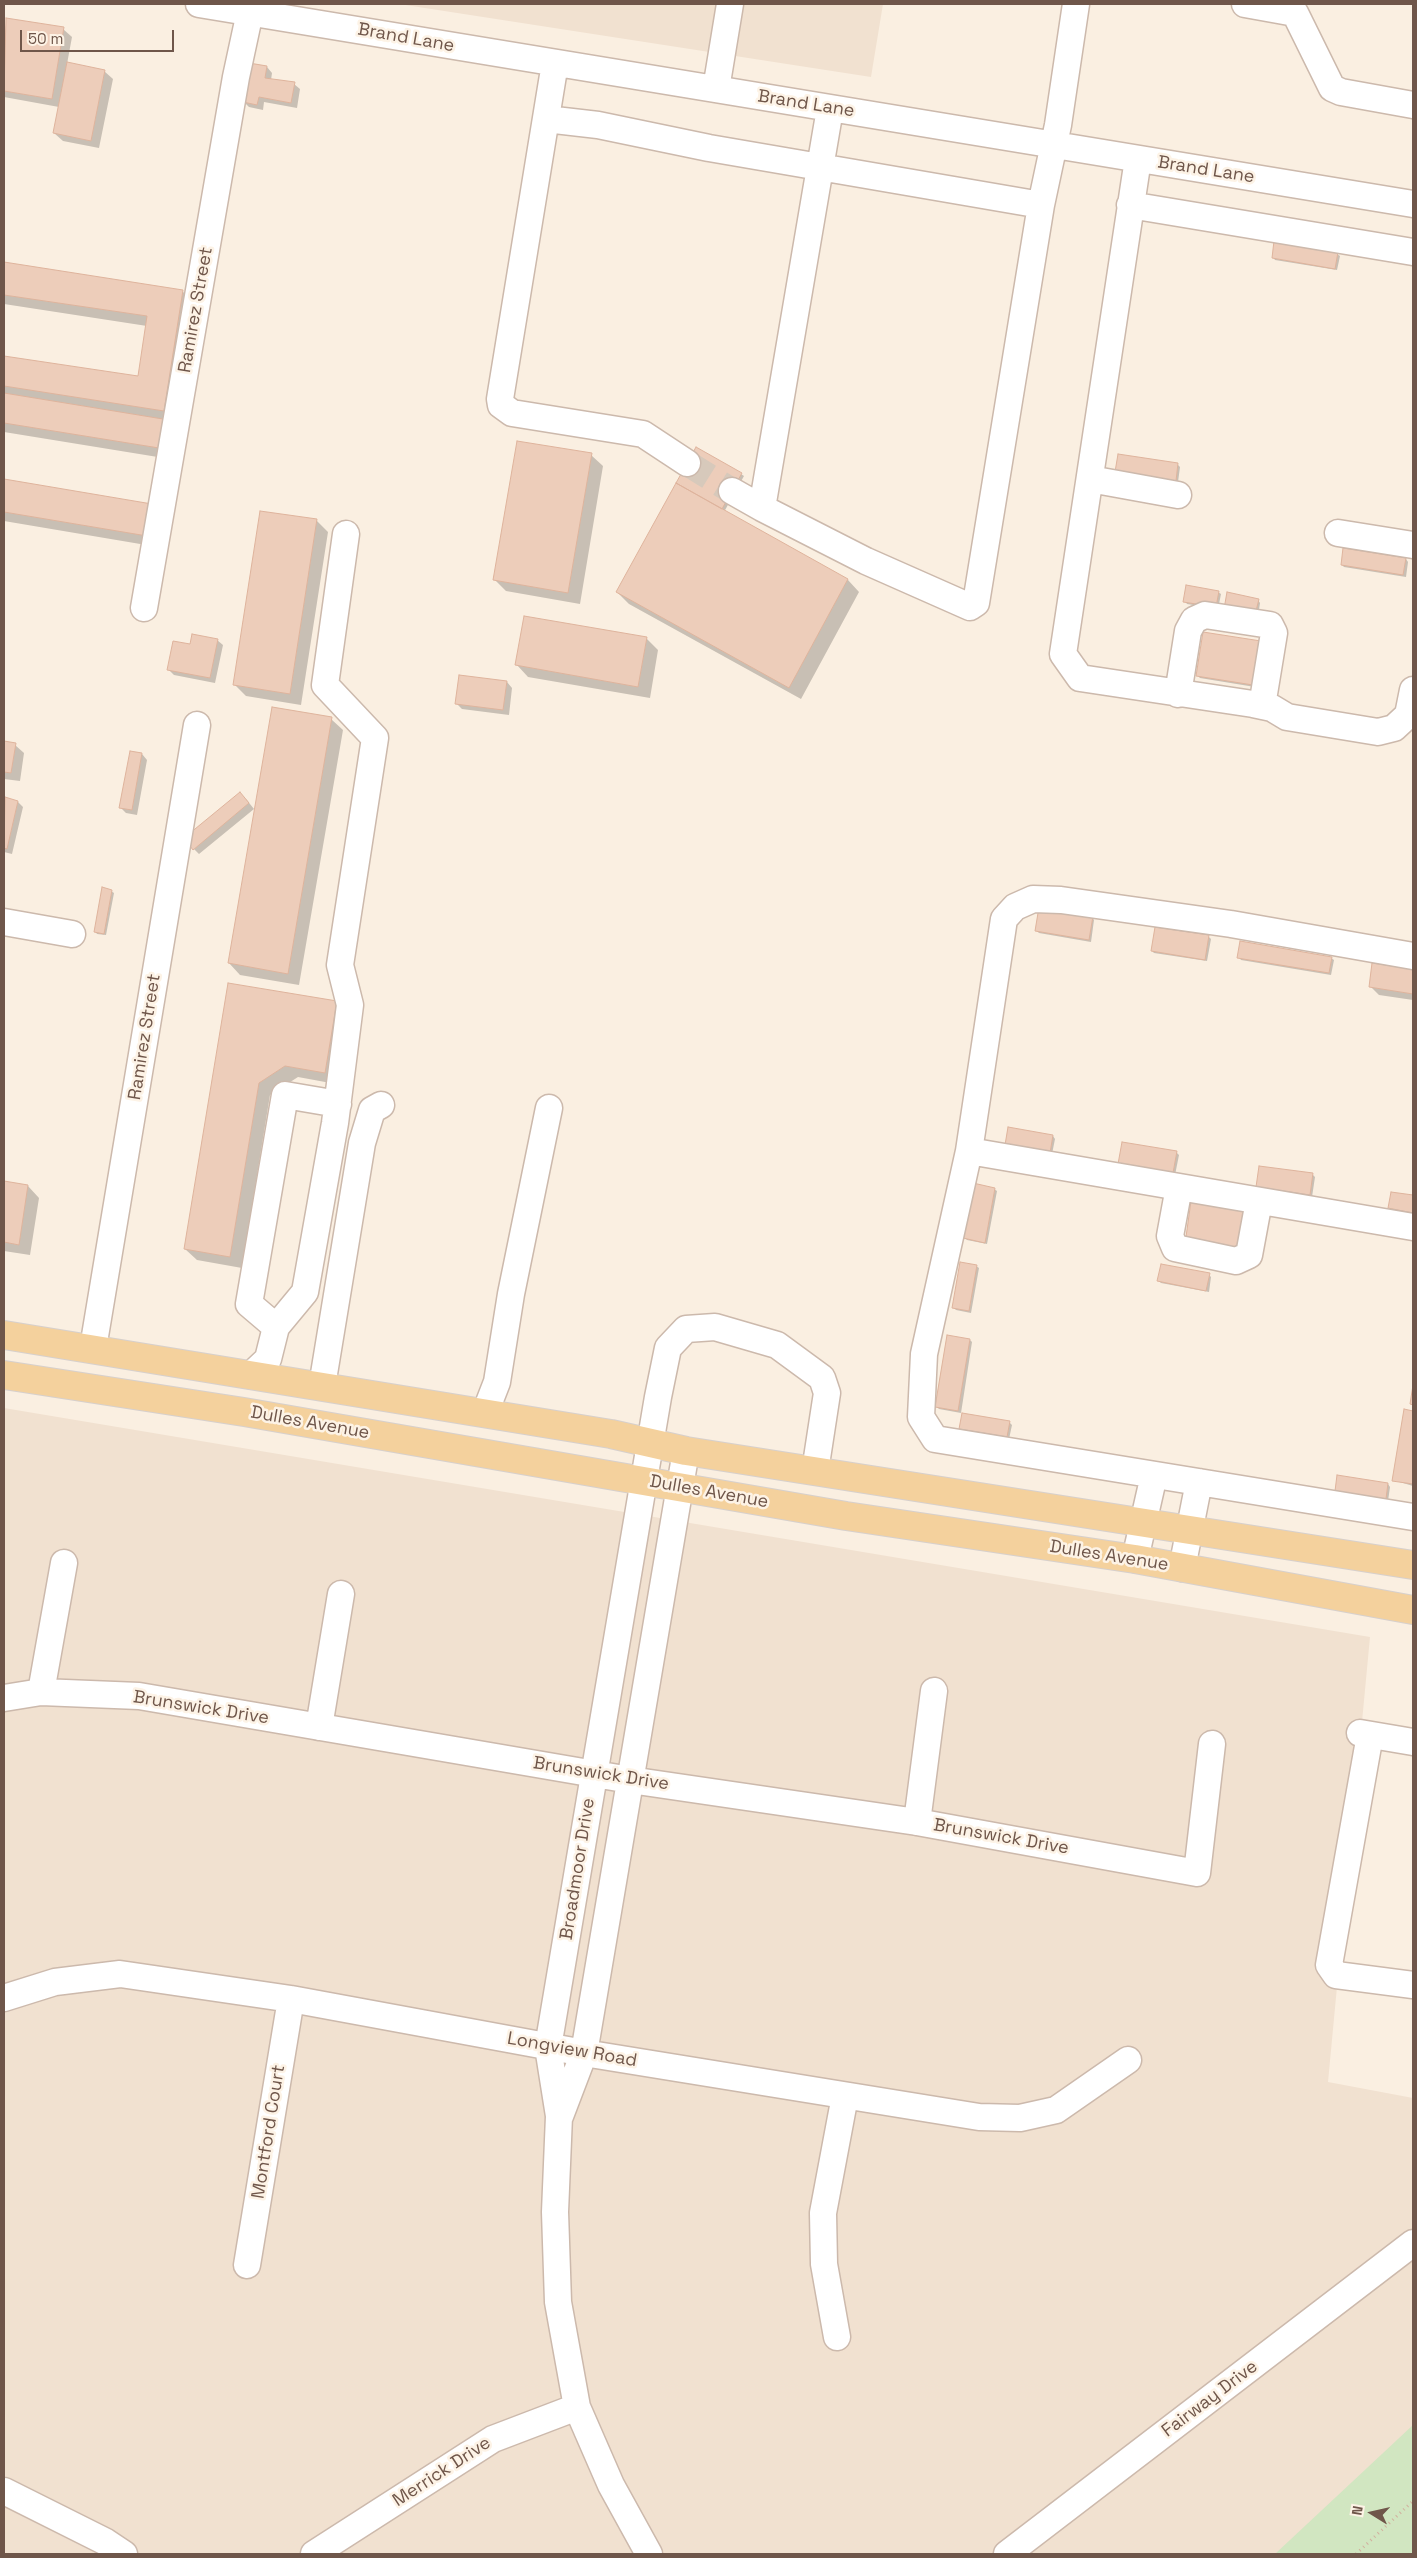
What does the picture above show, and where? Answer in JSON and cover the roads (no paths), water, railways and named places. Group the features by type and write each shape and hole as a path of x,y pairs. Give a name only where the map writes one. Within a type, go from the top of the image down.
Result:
{"main road":[{"name":"Dulles Avenue","path":"4,1335 611,1434 686,1451 1413,1565"},
{"name":"Dulles Avenue","path":"4,1375 244,1412 682,1486 846,1516 1135,1558 1413,1610"},
{"path":"244,1412 251,1375"}],"street":[{"name":"Brand Lane","path":"199,4 1413,204"},
{"path":"716,89 730,4"},
{"path":"732,491 866,561 924,585 962,605 970,607 976,603 1041,205 1054,145 1076,4"},
{"path":"1245,4 1300,8 1332,88 1342,92 1413,105"},
{"name":"Ramirez Street","path":"144,608 234,86 250,12"},
{"path":"555,63 500,399 501,405 512,413 642,434 687,463"},
{"path":"762,508 830,109"},
{"path":"546,120 598,126 1041,205"},
{"path":"1138,159 1063,654 1080,678 1262,706 1272,708 1287,717 1378,732 1408,724 1413,690"},
{"path":"1130,205 1413,252"},
{"path":"1090,479 1178,495"},
{"path":"1338,533 1413,545"},
{"path":"251,1375 268,1359 276,1327 305,1292 338,1104 350,1005 340,965 375,738 325,685 346,534"},
{"path":"1178,694 1188,631 1194,620 1205,615 1270,625 1274,633 1262,706"},
{"name":"Ramirez Street","path":"93,1348 196,725"},
{"path":"1413,956 1231,924 1062,900 1034,899 1015,907 1004,919 969,1151 924,1354 921,1417 935,1439 1413,1517"},
{"path":"4,922 72,934"},
{"path":"276,1327 249,1304 284,1095 338,1104"},
{"path":"322,1386 362,1143 372,1110 381,1105"},
{"path":"486,1413 497,1382 511,1294 549,1108"},
{"path":"969,1151 1413,1227"},
{"path":"1179,1187 1170,1236 1175,1248 1236,1261 1249,1255 1259,1201"},
{"name":"Broadmoor Drive","path":"649,2554 612,2485 577,2407 558,2302 555,2212 559,2116 548,2047 652,1444 658,1397 668,1348 686,1329 715,1327 777,1345 822,1378 827,1392 815,1471"},
{"name":"Broadmoor Drive","path":"559,2116 584,2053 682,1486 686,1451"},
{"path":"1135,1558 1154,1475"},
{"path":"1182,1568 1199,1482"},
{"path":"41,1692 64,1563"},
{"path":"318,1727 341,1594"},
{"path":"917,1822 934,1691"},
{"name":"Brunswick Drive","path":"4,1698 41,1692 139,1696 630,1780 917,1822 1196,1873 1212,1744"},
{"path":"1413,1742 1365,1734 1329,1965 1336,1974 1413,1985"},
{"name":"Longview Road","path":"4,1998 55,1982 120,1974 291,1999 548,2047 979,2117 1020,2118 1056,2110 1128,2060"},
{"name":"Montford Court","path":"247,2265 291,1999"},
{"path":"837,2338 824,2264 823,2213 845,2096"},
{"name":"Fairway Drive","path":"1007,2554 1413,2243"},
{"name":"Merrick Drive","path":"314,2554 493,2438 577,2407"},
{"path":"4,2491 106,2542 124,2554"}],"tunnel":[{"path":"687,463 732,491"}]}
